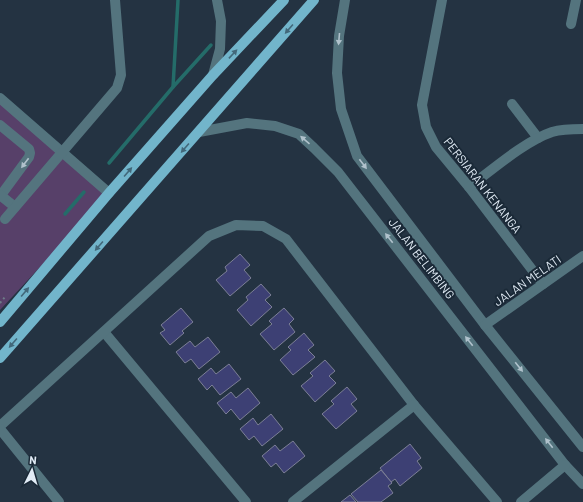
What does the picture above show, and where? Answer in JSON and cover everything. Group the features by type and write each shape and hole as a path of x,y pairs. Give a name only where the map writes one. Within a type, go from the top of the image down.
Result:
{"main road":[{"path":"0,322 109,192 213,75 284,0"},
{"path":"0,358 314,0"}],"street":[{"path":"5,219 117,88 121,76 115,0"},
{"path":"213,75 220,49 221,21 217,0"},
{"name":"JALAN BELIMBING","path":"345,0 339,36 336,73 341,109 357,156 485,325 583,447"},
{"name":"PERSIARAN KENANGA","path":"442,0 422,105 426,127 436,147 543,284"},
{"path":"571,24 576,0"},
{"path":"0,98 109,192"},
{"path":"512,104 538,138"},
{"name":"JALAN BELIMBING","path":"199,132 247,123 275,126 299,134 338,172 565,465 583,484"},
{"path":"0,125 29,149 30,153 29,157 0,195 15,207"},
{"path":"469,188 538,138 553,132 569,129 583,129"},
{"path":"59,502 0,428 209,236 236,225 263,226 286,239 414,405 497,502"},
{"name":"JALAN MELATI","path":"485,325 583,256"},
{"path":"104,332 246,502"},
{"path":"292,502 414,405"},
{"path":"521,502 565,465"}],"path":[{"path":"0,303 5,297"}],"shaded area":[{"path":"0,98 109,193 0,310"}],"building":[{"path":"240,254 250,265 244,270 251,278 230,296 216,280 227,271 225,267"},
{"path":"261,284 271,295 265,300 272,307 251,326 237,310 248,300 246,297"},
{"path":"181,308 193,322 182,331 184,333 170,345 160,333 165,330 161,325"},
{"path":"284,308 294,319 289,324 295,332 274,350 260,334 272,324 269,321"},
{"path":"304,333 314,345 308,350 315,357 293,375 280,360 291,350 288,347"},
{"path":"208,337 220,352 199,369 191,359 185,363 176,352 190,341 195,347"},
{"path":"325,360 335,371 329,376 336,383 315,402 301,386 313,376 310,373"},
{"path":"229,364 241,379 220,395 212,385 207,390 198,379 211,368 216,374"},
{"path":"347,387 357,399 351,404 357,411 336,429 322,414 334,404 331,401"},
{"path":"248,388 260,403 240,420 231,409 226,414 217,403 231,392 236,398"},
{"path":"271,414 283,429 262,446 254,436 249,440 240,429 253,418 258,425"},
{"path":"293,441 305,456 284,473 276,463 271,467 262,456 275,445 280,451"},
{"path":"410,444 421,458 417,461 422,468 400,486 395,479 391,482 380,468"},
{"path":"381,470 392,483 388,486 393,493 381,502 358,502 351,494"},
{"path":"350,495 356,502 341,502"}],"waterway":[{"path":"173,87 178,0"},
{"path":"109,163 173,87 211,45"},
{"path":"65,214 84,192"}]}
